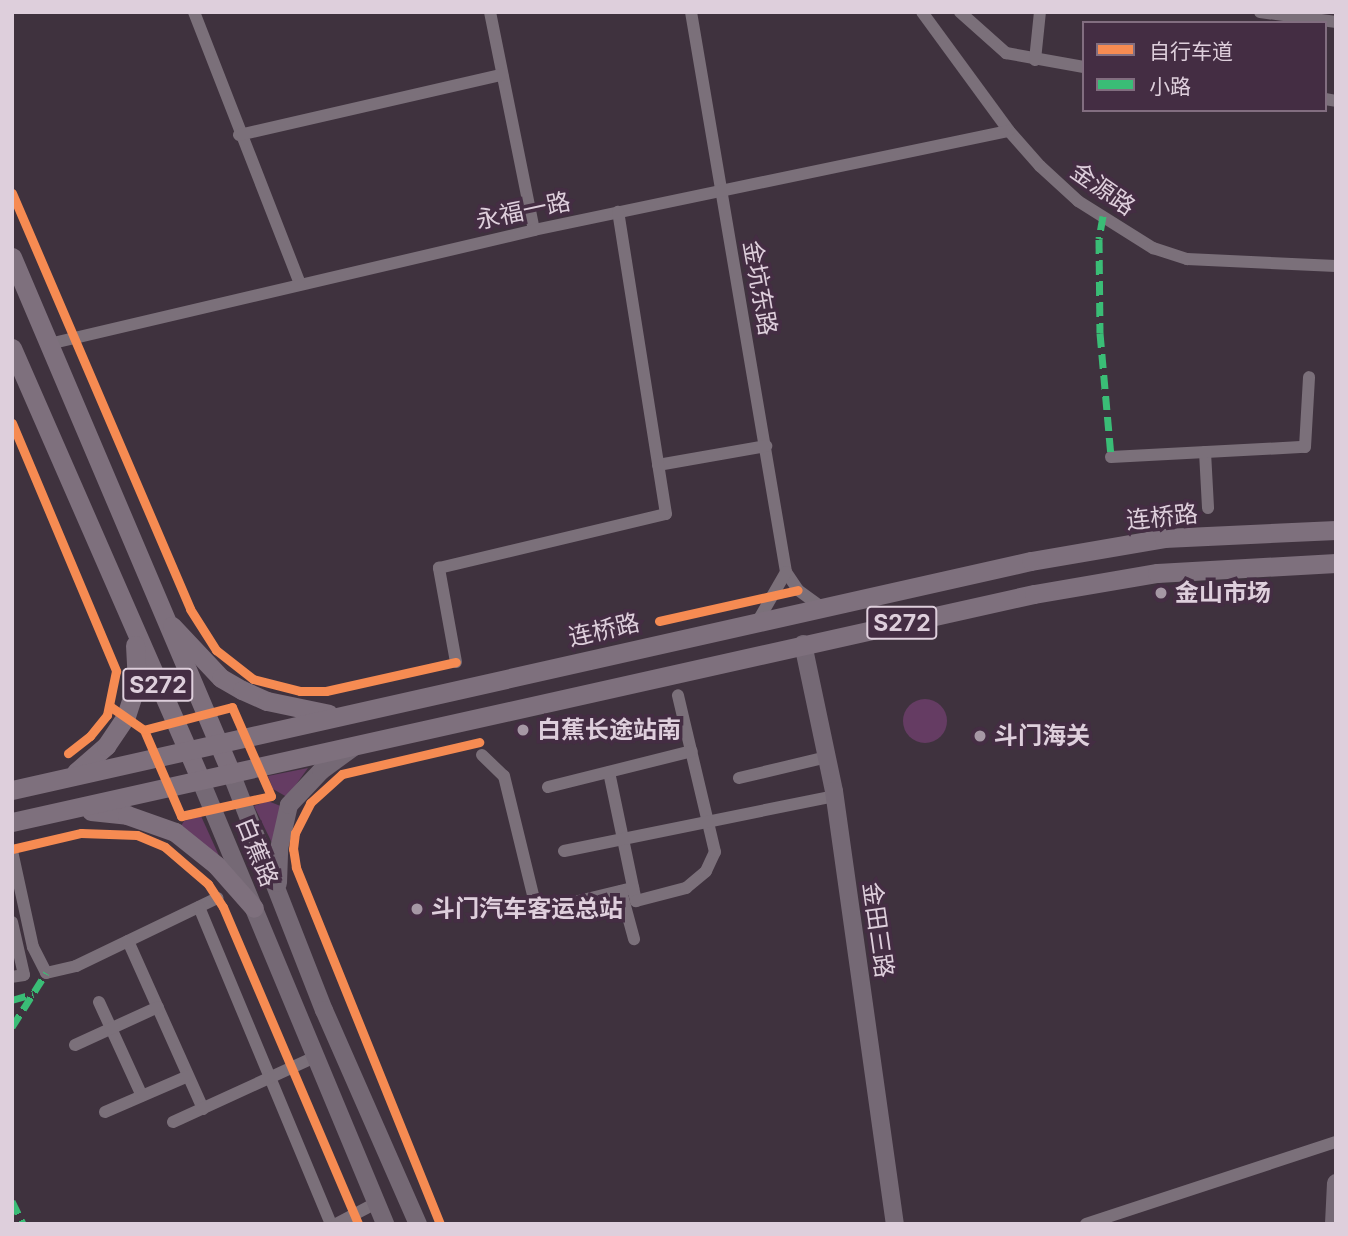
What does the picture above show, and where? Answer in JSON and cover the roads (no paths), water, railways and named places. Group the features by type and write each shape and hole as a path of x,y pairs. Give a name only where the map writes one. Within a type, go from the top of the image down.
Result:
{"main road":[{"name":"S272","path":"12,257 156,606 230,773"},
{"name":"白蕉路","path":"12,348 200,779 385,1224"},
{"name":"连桥路","path":"19,788 818,605 1031,561 1164,538 1336,530"},
{"path":"105,561 135,551"},
{"name":"S272","path":"200,779 1034,594 1157,573 1336,563"},
{"path":"156,606 200,659 232,684 267,701 337,716"},
{"path":"70,776 106,746 133,700 137,653 131,622"},
{"name":"金田三路","path":"803,644 835,796 895,1224"},
{"path":"379,707 386,738"},
{"path":"279,897 279,849 289,805 321,771 358,744"},
{"path":"230,773 279,897 418,1224"},
{"path":"12,822 200,779"},
{"path":"19,788 33,818"},
{"path":"69,810 127,815 175,832 216,865 254,908"},
{"path":"1334,1224 1336,1183"}],"street":[{"path":"194,12 239,135 299,282"},
{"path":"489,12 534,230"},
{"name":"金坑东路","path":"691,12 786,572"},
{"name":"金源路","path":"922,12 1009,131 1078,201 1169,255 1336,266"},
{"path":"960,12 1006,53 1082,67"},
{"path":"1035,60 1040,12"},
{"path":"1260,12 1336,22"},
{"path":"239,135 502,75"},
{"name":"永福一路","path":"49,344 299,282 618,212 1009,131"},
{"path":"456,662 439,568 666,514 618,212"},
{"path":"1111,457 1305,447 1309,377"},
{"path":"658,465 766,446"},
{"path":"1205,452 1208,508"},
{"path":"759,619 786,572 798,590 818,605"},
{"path":"627,889 636,901 685,888 706,871 715,852 678,695"},
{"path":"548,787 692,751"},
{"path":"482,755 504,776 537,911 627,889"},
{"path":"739,778 827,757"},
{"path":"609,772 624,836 627,889 634,939"},
{"path":"564,851 624,836 835,796"},
{"path":"12,851 17,897 33,947 46,973 76,966 217,898"},
{"path":"199,907 334,1224 376,1203"},
{"path":"12,922 24,975 12,978"},
{"path":"128,941 203,1109"},
{"path":"99,1002 142,1096"},
{"path":"75,1045 158,1007"},
{"path":"173,1122 315,1057"},
{"path":"105,1112 188,1076"},
{"path":"1086,1224 1336,1142"}],"place":[{"name":"金山市场","path":"1161,593"},
{"name":"白蕉长途站南","path":"523,730"},
{"name":"斗门海关","path":"980,736"},
{"name":"斗门汽车客运总站","path":"417,909"}]}
